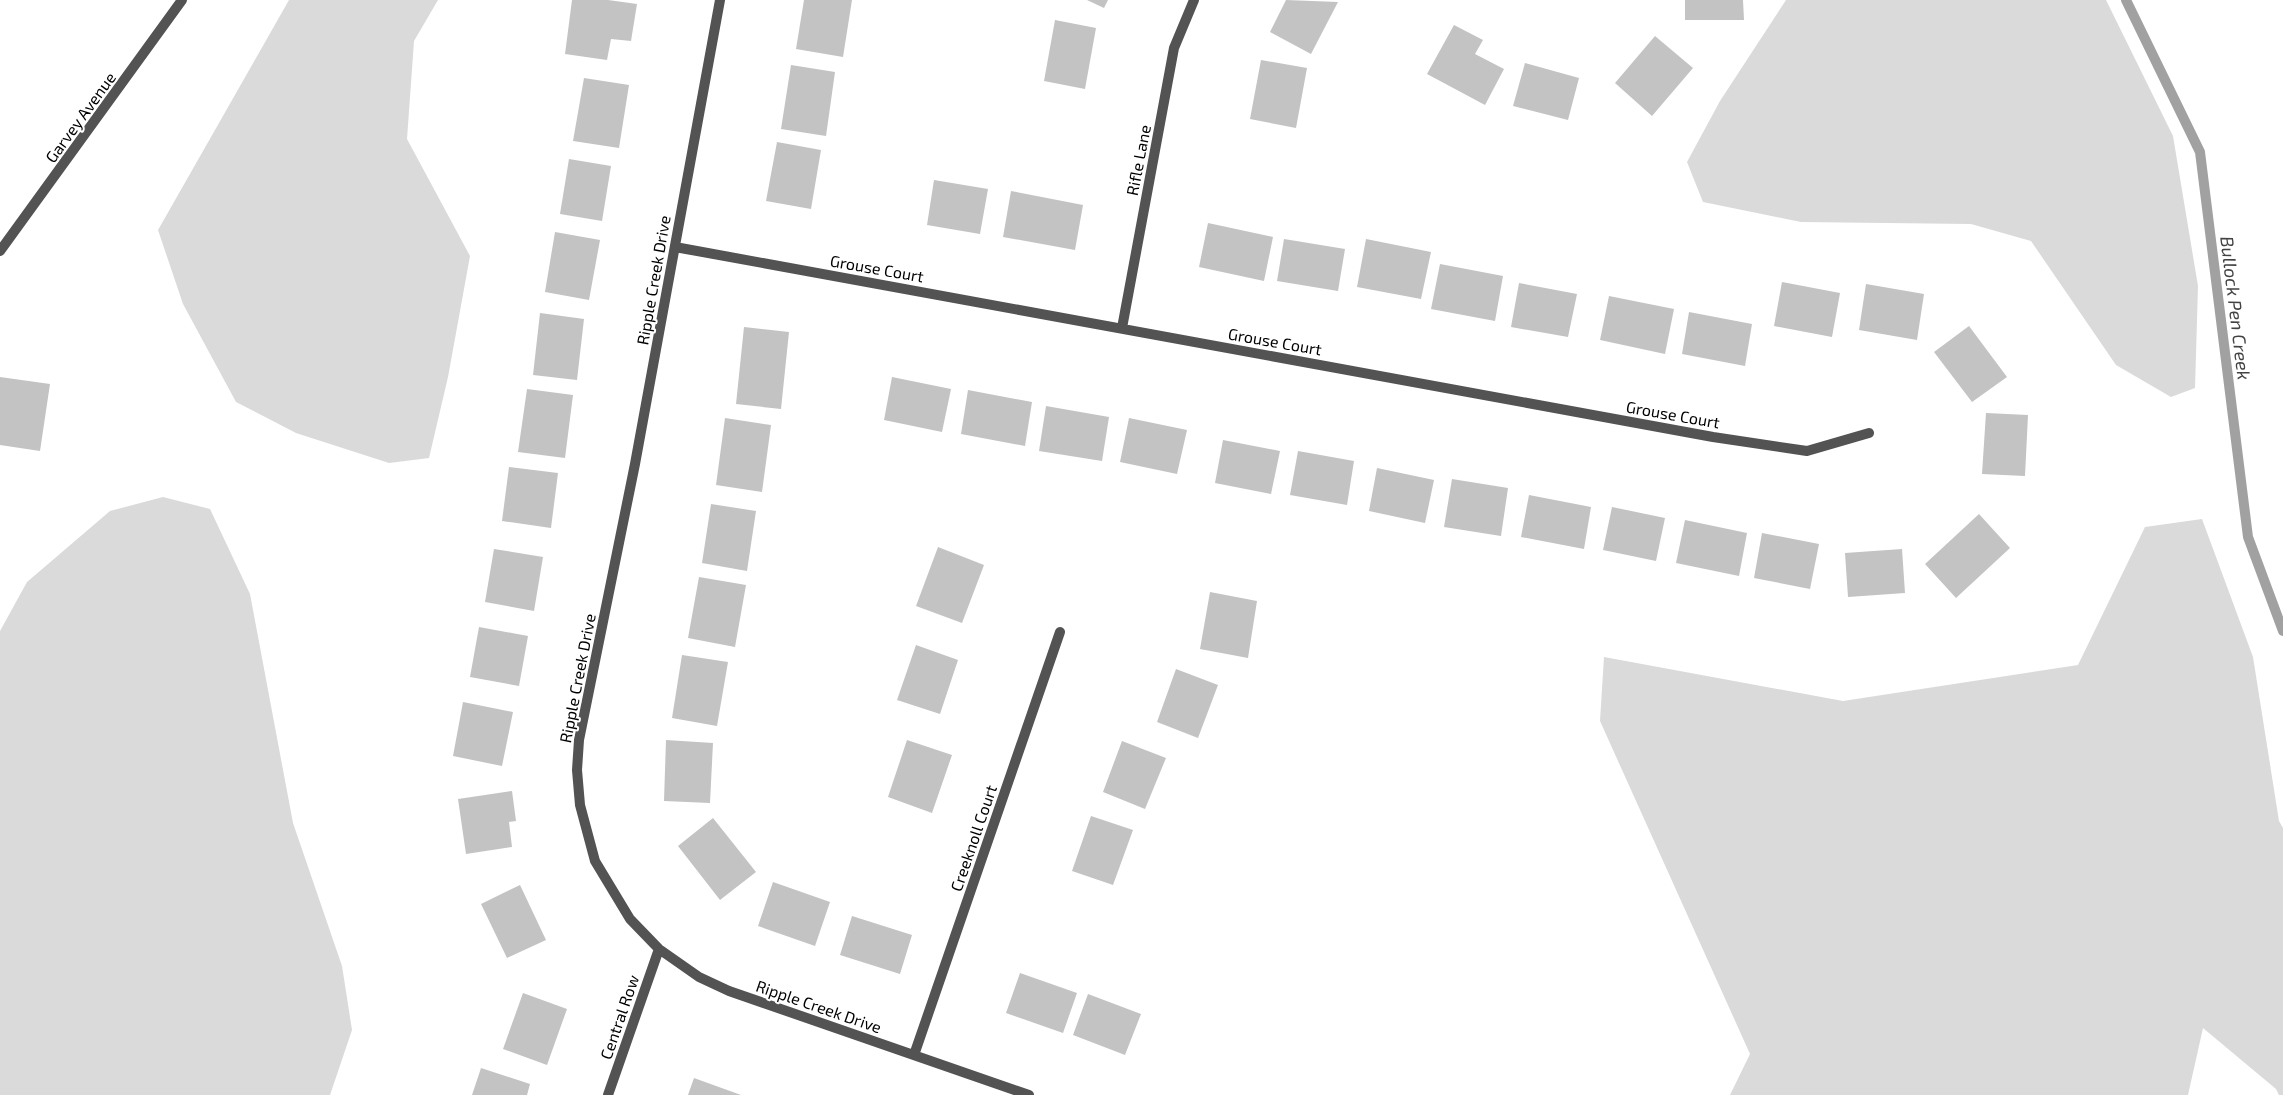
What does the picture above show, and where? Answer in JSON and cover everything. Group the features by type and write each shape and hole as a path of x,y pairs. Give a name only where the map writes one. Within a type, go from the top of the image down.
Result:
{"street":[{"name":"Garvey Avenue","path":"0,251 182,0"},
{"name":"Ripple Creek Drive","path":"720,0 634,464 579,740 577,770 580,805 595,861 630,919 659,949 699,977 729,991 1029,1095"},
{"name":"Rifle Lane","path":"1122,328 1174,48 1194,0"},
{"name":"Grouse Court","path":"674,247 1713,437 1807,450 1869,434"},
{"name":"Creeknoll Court","path":"914,1055 1060,632"},
{"name":"Central Row","path":"608,1095 659,949"}],"shaded area":[{"path":"289,0 438,0 414,41 407,139 470,256 448,377 429,458 389,463 296,433 236,402 183,304 158,230"},
{"path":"1786,0 2106,0 2173,136 2198,286 2195,388 2171,397 2116,365 2031,241 1971,224 1801,222 1703,202 1687,162 1720,101"},
{"path":"163,497 210,509 250,594 293,823 342,966 352,1030 330,1095 0,1095 0,631 27,582 110,511"},
{"path":"2202,519 2253,657 2279,821 2283,828 2283,1095 2279,1095 2276,1089 2203,1028 2188,1095 1730,1095 1750,1054 1600,721 1604,657 1843,701 2078,665 2145,527"}],"building":[{"path":"572,0 608,0 637,4 631,41 611,39 607,60 565,54"},
{"path":"804,0 852,0 843,57 796,49"},
{"path":"1087,0 1108,0 1104,8"},
{"path":"1286,0 1338,2 1311,54 1270,32"},
{"path":"1685,0 1743,0 1744,20 1685,20"},
{"path":"1055,20 1096,28 1085,89 1044,81"},
{"path":"1454,25 1483,40 1475,54 1504,69 1485,105 1427,74"},
{"path":"1655,36 1693,68 1652,116 1615,83"},
{"path":"1261,60 1307,68 1296,128 1250,119"},
{"path":"1525,63 1579,78 1568,120 1513,106"},
{"path":"791,65 835,72 826,136 781,129"},
{"path":"584,78 629,85 619,148 573,141"},
{"path":"777,142 821,150 811,209 766,201"},
{"path":"569,159 611,166 602,221 560,214"},
{"path":"934,180 988,189 980,234 927,225"},
{"path":"1011,191 1083,205 1075,250 1003,237"},
{"path":"1208,223 1273,237 1264,281 1199,267"},
{"path":"555,232 600,240 589,300 545,292"},
{"path":"1284,239 1345,249 1338,291 1277,281"},
{"path":"1366,239 1431,252 1421,299 1357,287"},
{"path":"1440,264 1503,276 1495,321 1431,309"},
{"path":"1782,282 1840,293 1832,337 1774,326"},
{"path":"1519,283 1577,294 1568,337 1511,327"},
{"path":"1866,284 1924,294 1917,340 1859,330"},
{"path":"1609,296 1674,309 1665,354 1600,340"},
{"path":"1689,312 1752,324 1745,366 1682,354"},
{"path":"540,313 584,319 577,380 533,375"},
{"path":"1969,326 2007,377 1972,402 1934,352"},
{"path":"744,327 789,332 781,409 736,404"},
{"path":"0,377 50,384 40,451 0,445"},
{"path":"892,377 951,389 942,432 884,420"},
{"path":"527,389 573,395 565,458 518,452"},
{"path":"968,390 1032,402 1025,446 961,434"},
{"path":"1046,406 1109,417 1102,461 1039,451"},
{"path":"1986,413 2028,415 2025,476 1982,474"},
{"path":"725,418 771,425 762,492 716,485"},
{"path":"1129,418 1187,430 1177,474 1120,462"},
{"path":"1223,440 1280,451 1271,494 1215,483"},
{"path":"1298,451 1354,461 1347,505 1290,495"},
{"path":"509,467 558,473 551,528 502,521"},
{"path":"1377,468 1434,480 1425,523 1369,511"},
{"path":"1452,479 1508,488 1501,536 1444,527"},
{"path":"1529,495 1591,507 1584,549 1521,537"},
{"path":"711,504 756,511 747,571 702,563"},
{"path":"1612,507 1665,518 1656,561 1603,550"},
{"path":"1979,514 2010,548 1956,598 1925,564"},
{"path":"1685,520 1747,533 1739,576 1676,563"},
{"path":"1762,533 1819,544 1810,589 1754,578"},
{"path":"938,547 984,565 962,623 916,606"},
{"path":"494,549 543,557 534,611 485,602"},
{"path":"1902,549 1905,593 1848,597 1845,553"},
{"path":"699,577 746,585 735,647 688,638"},
{"path":"1210,592 1257,601 1248,658 1200,649"},
{"path":"479,627 528,636 519,686 470,677"},
{"path":"916,645 958,660 940,714 897,700"},
{"path":"682,655 728,662 717,726 672,718"},
{"path":"1176,669 1218,685 1198,738 1157,722"},
{"path":"463,702 513,712 502,766 453,756"},
{"path":"666,740 713,743 710,803 664,801"},
{"path":"907,740 952,755 932,813 888,797"},
{"path":"1122,741 1166,758 1145,809 1103,792"},
{"path":"512,791 516,821 509,822 512,847 466,854 458,799"},
{"path":"1091,816 1133,830 1113,885 1072,871"},
{"path":"713,818 756,872 720,900 678,846"},
{"path":"773,882 830,902 815,946 758,926"},
{"path":"520,885 546,940 507,958 481,904"},
{"path":"852,916 912,935 900,974 840,955"},
{"path":"1020,973 1077,993 1063,1033 1006,1013"},
{"path":"523,993 567,1009 547,1065 503,1049"},
{"path":"1088,994 1141,1014 1125,1055 1073,1035"},
{"path":"481,1068 530,1084 527,1095 472,1095"},
{"path":"694,1078 741,1095 688,1095"}],"waterway":[{"name":"Bullock Pen Creek","path":"2126,0 2200,152 2248,537 2283,631"}]}
